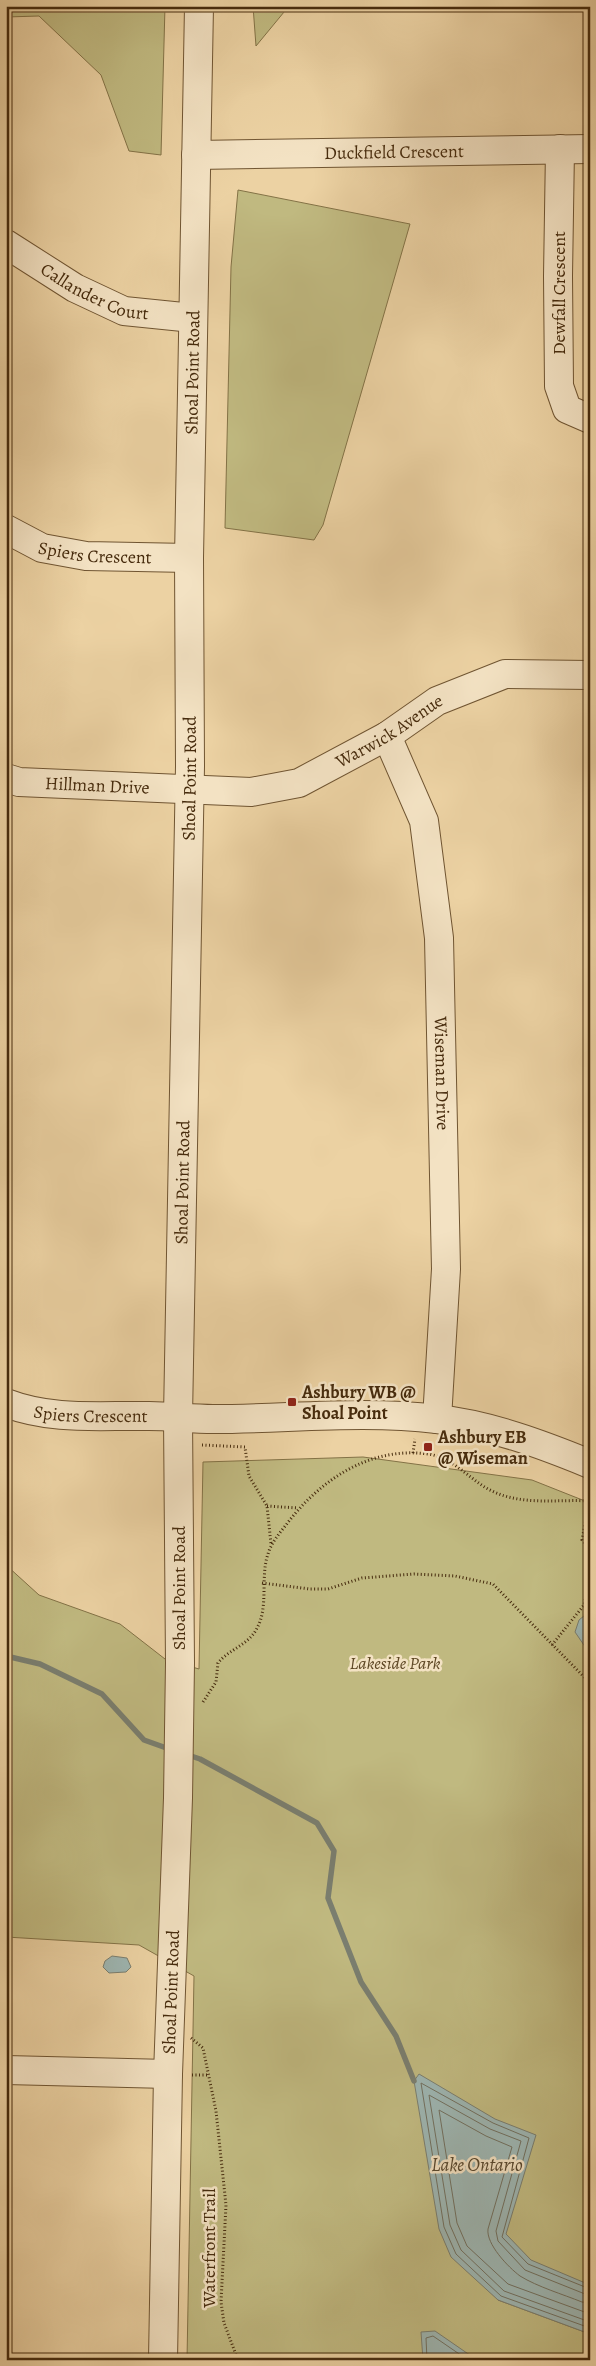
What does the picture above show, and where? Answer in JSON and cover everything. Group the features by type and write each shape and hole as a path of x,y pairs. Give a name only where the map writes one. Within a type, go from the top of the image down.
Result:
{"street":[{"name":"Shoal Point Road","path":"163,2360 168,2074 178,1798 180,1663 178,1417 189,790 189,558 199,6"},
{"name":"Dewfall Crescent","path":"560,150 559,386 566,409 590,420"},
{"name":"Duckfield Crescent","path":"196,155 590,150"},
{"name":"Callander Court","path":"6,244 75,288 124,311 193,318"},
{"name":"Spiers Crescent","path":"6,529 42,548 86,556 189,558"},
{"name":"Warwick Avenue","path":"189,790 251,792 299,783 387,736 437,700 506,674 590,675"},
{"name":"Wiseman Drive","path":"387,736 424,821 439,938 446,1269 437,1419"},
{"name":"Hillman Drive","path":"6,778 19,782 189,790"},
{"name":"Spiers Crescent","path":"6,1403 30,1412 62,1416 212,1419 346,1415 437,1419 542,1444 590,1464"},
{"path":"6,2070 168,2074"}],"path":[{"path":"202,1445 245,1447 249,1476 267,1506 271,1545"},
{"path":"201,1710 206,1697 216,1682 218,1663 246,1642 258,1628 262,1605 262,1583 267,1554 271,1545 298,1508 318,1489 348,1468 381,1457 413,1453 429,1454 448,1460 489,1489 512,1497 547,1501 589,1500 582,1540 590,1549"},
{"path":"267,1506 298,1508"},
{"path":"262,1583 310,1589 328,1589 362,1578 387,1575 430,1574 480,1580 493,1584 590,1683"},
{"path":"552,1645 584,1605 590,1577"},
{"name":"Waterfront Trail","path":"208,2075 216,2111 226,2205 221,2302 224,2323 238,2360"}],"green space":[{"path":"6,6 165,6 161,155 129,151 101,75 39,16 6,17"},
{"path":"253,6 289,6 256,46"},
{"path":"238,190 410,224 323,525 314,540 225,528 231,267"},
{"name":"Lakeside Park","path":"363,1457 532,1480 590,1503 590,2295 498,2300 590,2334 590,2360 187,2360 194,1976 139,1945 6,1937 6,1565 39,1595 120,1624 165,1659 199,1669 203,1462"}],"water":[{"path":"590,1611 590,1654 575,1632 579,1620"},
{"path":"112,1956 127,1958 131,1967 126,1972 109,1973 103,1967 105,1961"},
{"name":"Lake Ontario","path":"419,2074 495,2119 536,2135 506,2234 531,2260 590,2285 590,2334 498,2300 451,2257 439,2229 414,2081"},
{"path":"435,2331 477,2360 423,2360 421,2332"}],"waterway":[{"path":"6,1656 40,1664 102,1694 144,1740 172,1750"},
{"path":"185,1754 200,1759 317,1823 334,1851 328,1898 361,1982 396,2036 414,2081"}],"place":[{"name":"Ashbury WB @ Shoal Point","path":"292,1402"},
{"name":"Ashbury EB @ Wiseman","path":"428,1447"}]}
